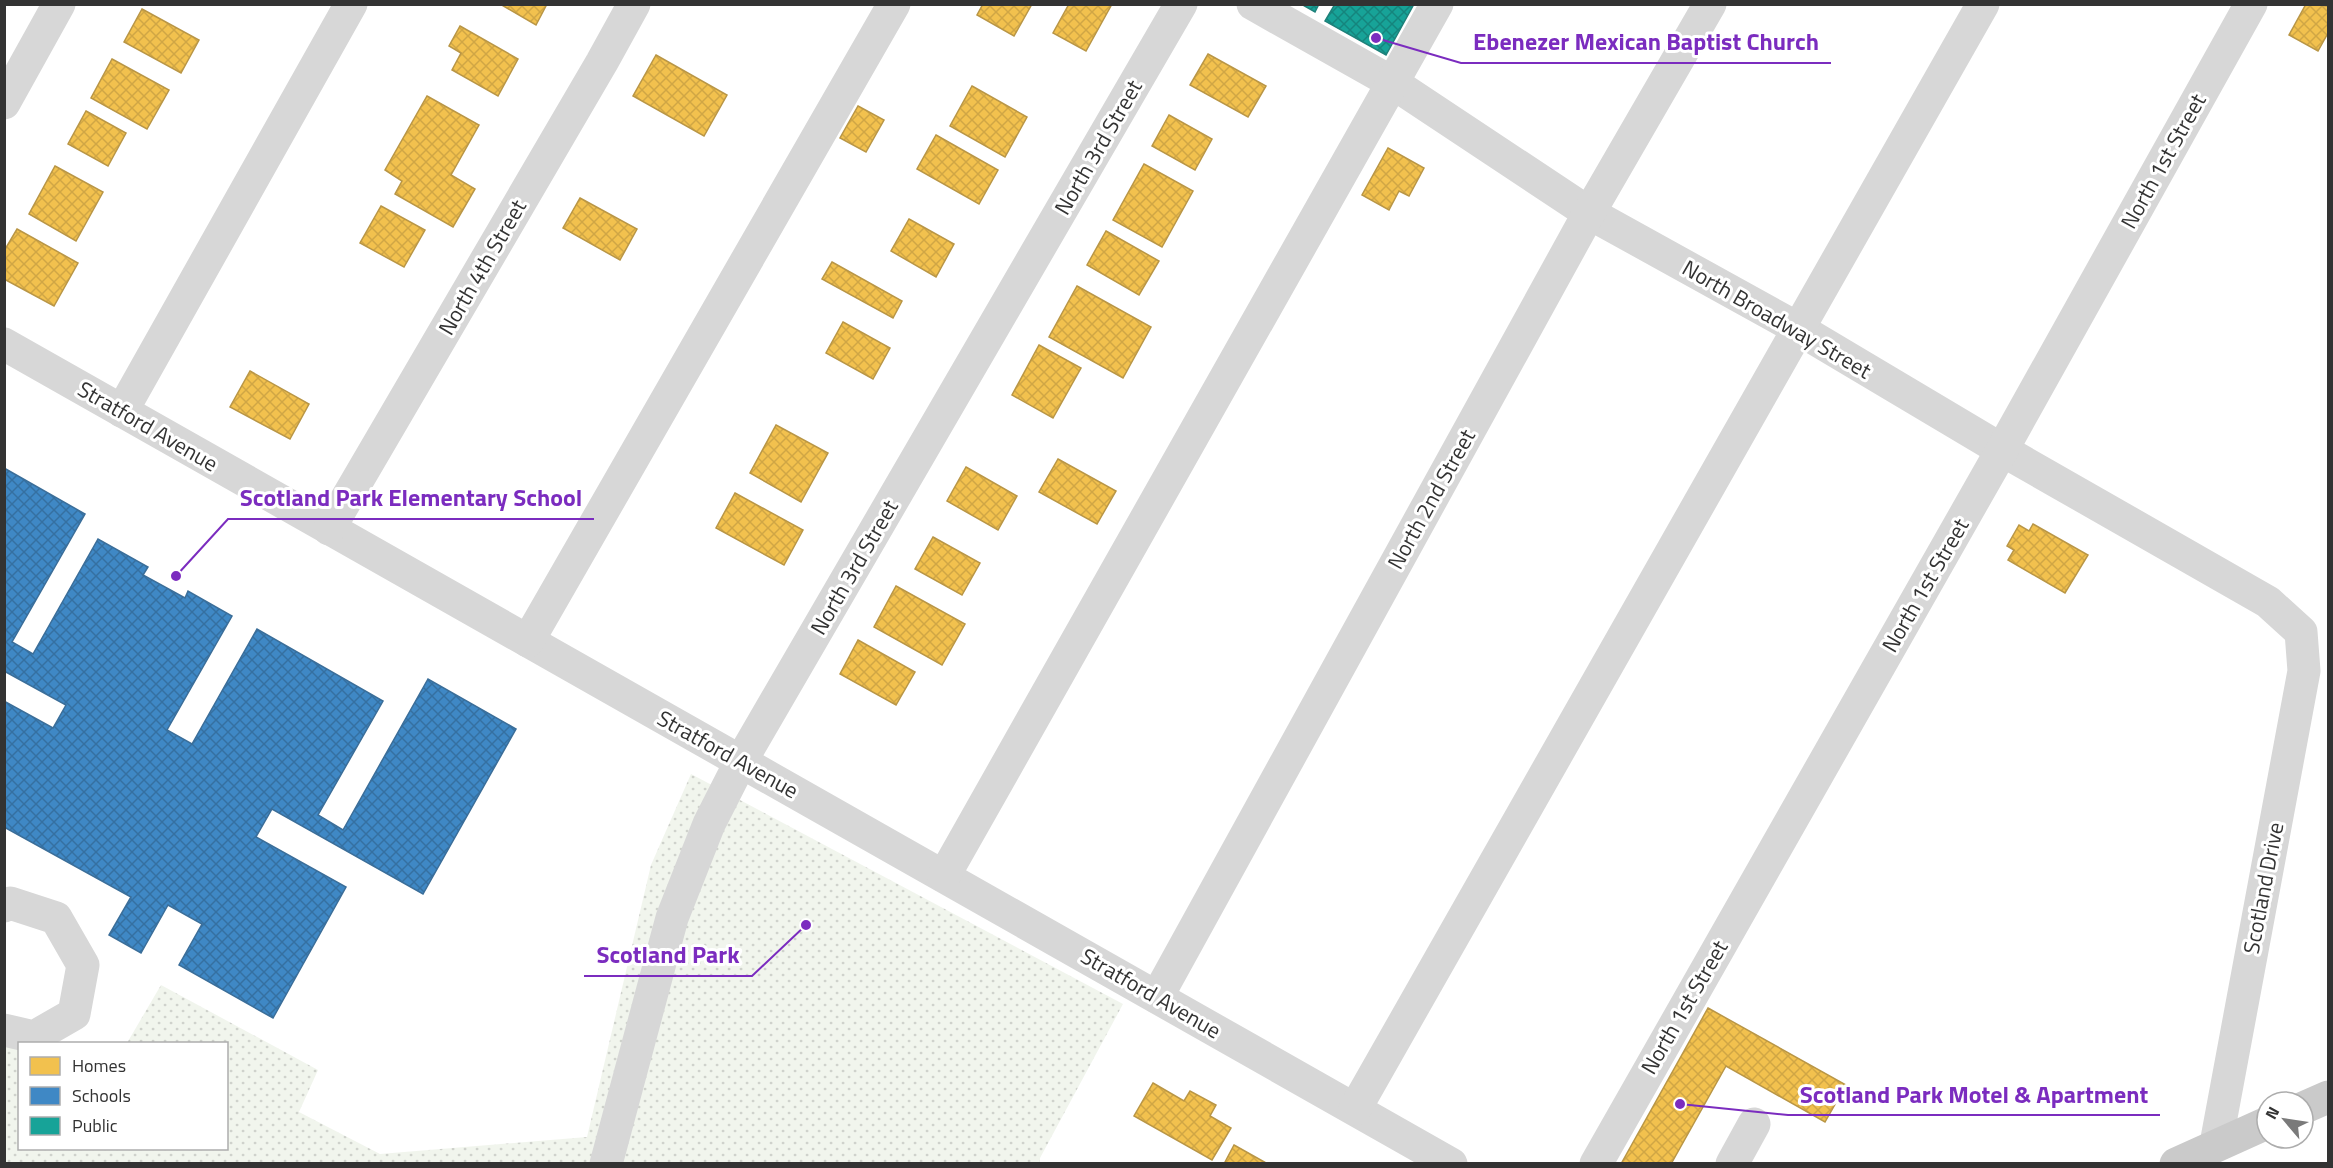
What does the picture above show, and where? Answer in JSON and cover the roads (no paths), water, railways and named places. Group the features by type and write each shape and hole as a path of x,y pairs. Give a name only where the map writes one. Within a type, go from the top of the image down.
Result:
{"main road":[{"path":"2176,1164 2255,1128"}],"street":[{"path":"4,103 59,4"},
{"path":"122,411 351,4"},
{"name":"North 4th Street","path":"328,529 634,4"},
{"path":"528,641 894,4"},
{"name":"North 3rd Street","path":"605,1163 672,918 709,824 741,761 1181,4"},
{"name":"North Broadway Street","path":"1253,4 1393,83 1589,213 1797,328 2002,450 2268,602 2301,632"},
{"path":"944,876 1437,4"},
{"name":"North 2nd Street","path":"1157,997 1589,213 1710,4"},
{"path":"1355,1109 1983,4"},
{"name":"North 1st Street","path":"1596,1164 2002,450 2251,4"},
{"name":"Stratford Avenue","path":"4,344 1451,1164"},
{"name":"Scotland Drive","path":"2216,1144 2304,671 2301,632"},
{"path":"4,906 10,903 56,918 83,965 74,1014 34,1037 4,1030"},
{"path":"1732,1164 1754,1124"}],"place":[{"name":"Ebenezer Mexican Baptist Church","path":"1376,38"},
{"name":"Scotland Park Elementary School","path":"176,576"},
{"name":"Scotland Park","path":"806,925"},
{"name":"Scotland Park Motel & Apartment","path":"1680,1104"}]}
